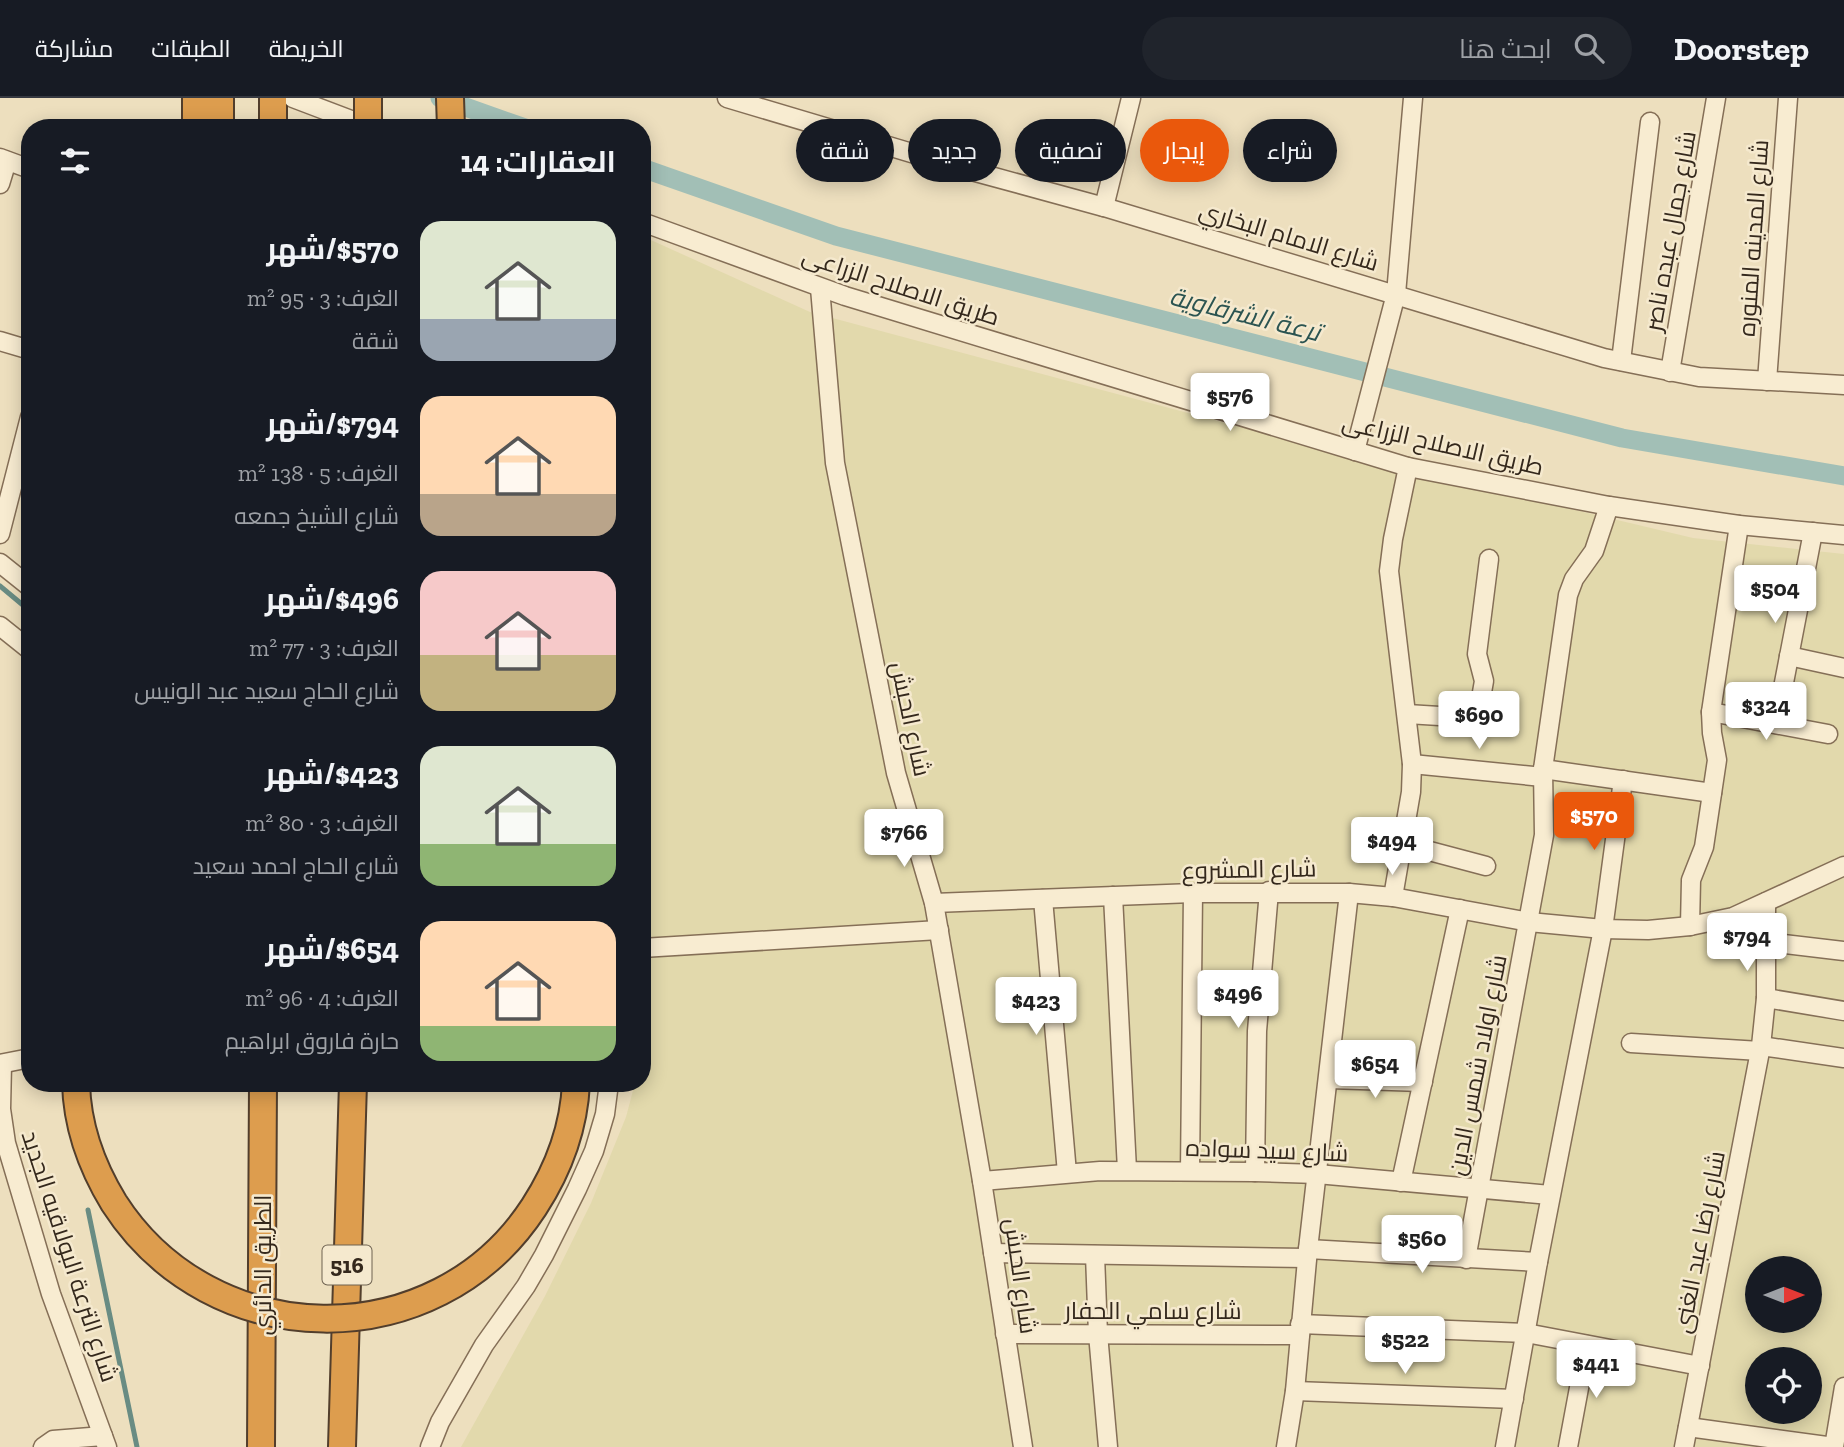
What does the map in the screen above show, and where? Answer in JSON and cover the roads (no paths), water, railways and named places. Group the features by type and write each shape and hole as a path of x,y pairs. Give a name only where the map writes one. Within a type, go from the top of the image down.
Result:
{"highway":[{"path":"197,98 197,119"},
{"path":"220,98 220,119"},
{"path":"273,98 273,119"},
{"path":"368,98 369,119"},
{"path":"450,98 451,119"},
{"path":"77,1092 82,1128 92,1160 118,1209 146,1244 189,1279 228,1300 260,1311 326,1320 391,1311 423,1300 453,1285 505,1244 527,1218 545,1190 559,1160 569,1128 575,1092"},
{"name":"الطريق الدائري","path":"261,1447 263,1092"},
{"name":"516","path":"342,1447 353,1092"}],"street":[{"path":"293,98 347,119"},
{"name":"شارع الامام البخاري","path":"727,98 1621,361 1699,377 1844,385"},
{"path":"1104,207 1131,98"},
{"path":"1355,451 1396,294 1413,98"},
{"name":"شارع جمال عبده ناصر","path":"1670,372 1716,98"},
{"name":"شارع المدينه المنوره","path":"1767,381 1788,98"},
{"path":"1621,361 1650,122"},
{"path":"0,184 4,159 21,166"},
{"name":"طريق الاصلاح الزراعى","path":"651,225 820,288 1408,467 1609,506 1739,525 1844,535"},
{"name":"شارع الحبش","path":"820,288 835,463 896,773 934,903 982,1181 1023,1447"},
{"path":"0,341 21,347"},
{"path":"0,534 21,452"},
{"path":"1394,897 1411,792 1412,764 1389,571 1408,467"},
{"name":"شارع اولاد شمس الدين","path":"1466,1259 1544,835 1543,773 1568,595 1574,579 1594,551 1609,506"},
{"path":"1690,926 1691,880 1704,847 1717,760 1711,712 1739,525"},
{"path":"1776,724 1812,532"},
{"path":"1407,714 1472,718 1478,715 1484,681 1477,654 1489,559"},
{"path":"0,564 21,580"},
{"path":"0,626 21,643"},
{"path":"1789,656 1844,667"},
{"path":"1711,712 1828,734"},
{"path":"1412,764 1623,780 1712,793"},
{"path":"1505,1447 1550,1195 1603,929 1623,780"},
{"path":"1403,844 1486,866"},
{"name":"شارع المشروع","path":"934,903 1269,891 1349,893 1394,897 1529,922 1648,930 1733,918 1844,866"},
{"path":"1255,1172 1257,1031 1269,891"},
{"path":"1191,1171 1193,893"},
{"path":"1286,1447 1295,1391 1349,893"},
{"path":"1114,896 1127,1170"},
{"path":"1044,899 1067,1173"},
{"name":"شارع رضا عبد الغنى","path":"1684,1447 1761,1049 1766,998 1766,902"},
{"path":"1401,1182 1460,909"},
{"path":"651,947 939,930"},
{"path":"1767,942 1844,951"},
{"path":"1766,998 1844,1012"},
{"path":"1631,1044 1761,1049 1844,1058"},
{"name":"شارع الترعة البولاقيه الجديد","path":"21,1060 1,1064 1,1109 6,1143 6,1169 105,1441"},
{"path":"1329,1079 1423,1082"},
{"path":"430,1447 440,1422 484,1345 544,1255 594,1151 609,1092"},
{"name":"شارع سيد سواده","path":"982,1181 1127,1170 1255,1172 1317,1174 1550,1195"},
{"path":"993,1253 1308,1253 1538,1262"},
{"path":"1095,1255 1098,1334 1108,1447"},
{"name":"شارع سامي الحفار","path":"1005,1334 1300,1329 1526,1333 1700,1366"},
{"path":"1568,1447 1587,1345"},
{"path":"1688,1427 1834,1447 1844,1387"},
{"path":"1295,1391 1514,1399"},
{"path":"43,1447 53,1440 105,1441"}],"waterway":[{"name":"ترعة الشرقاوية","path":"440,98 500,119"},
{"name":"ترعة الشرقاوية","path":"651,171 836,236 1622,438 1844,476"},
{"path":"0,586 21,604"},
{"path":"88,1210 137,1447"}]}
